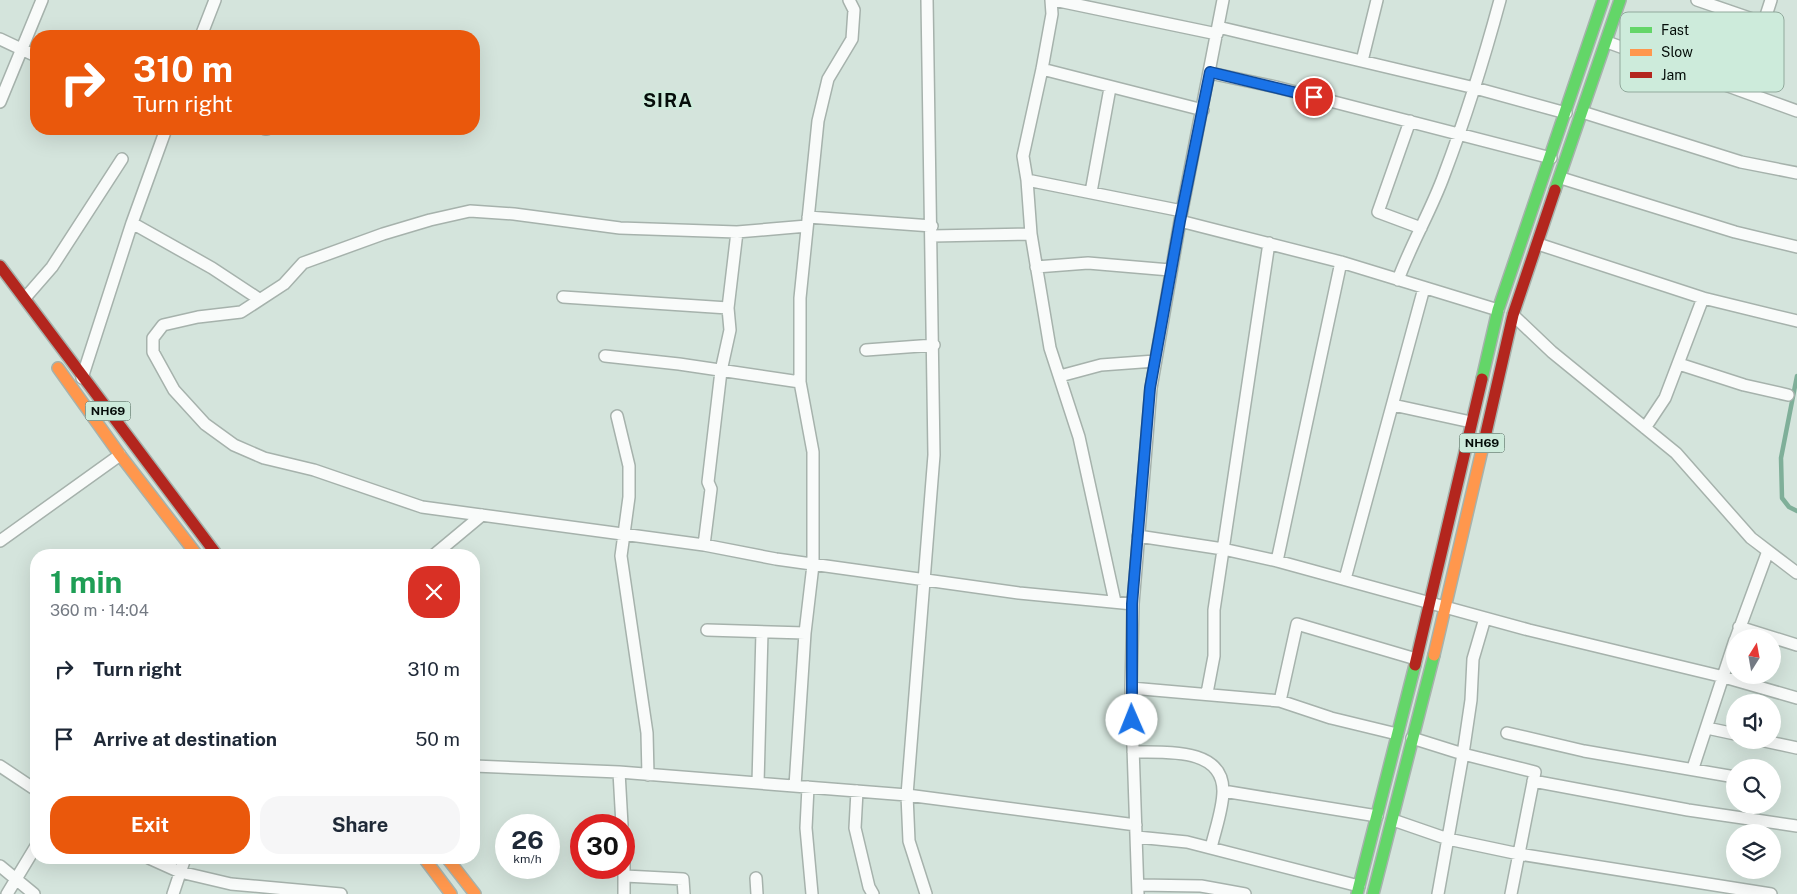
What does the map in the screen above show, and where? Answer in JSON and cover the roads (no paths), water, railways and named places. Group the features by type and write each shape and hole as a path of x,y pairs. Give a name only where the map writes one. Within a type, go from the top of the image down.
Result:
{"highway":[{"name":"NH69","path":"1358,890 1431,602 1498,310 1603,0"},
{"name":"NH69","path":"1373,894 1446,606 1513,315 1620,0"},
{"name":"NH69","path":"1,269 25,298 82,378 211,549"},
{"name":"NH69","path":"51,358 120,454 192,549"},
{"path":"428,864 451,894"},
{"path":"452,864 475,894"}],"street":[{"path":"0,102 42,0"},
{"path":"204,30 215,0"},
{"path":"795,786 805,633 813,565 813,452 800,382 800,298 818,121 828,79 852,39 854,10 849,0"},
{"path":"926,894 910,841 907,795 934,455 934,345 927,0"},
{"path":"1115,602 1079,437 1050,348 1031,234 1027,180 1023,156 1042,69 1052,14 1052,0 1218,31 1362,61 1475,88 1566,113"},
{"path":"1223,0 1203,110 1170,270 1150,388 1132,604 1131,688 1138,890 1201,886 1245,894"},
{"path":"1362,61 1377,0"},
{"path":"1398,280 1407,255 1421,228 1444,174 1475,88 1500,0"},
{"path":"1698,0 1732,12"},
{"path":"1767,12 1771,0"},
{"path":"0,40 30,53"},
{"path":"1607,42 1620,47"},
{"path":"1042,69 1110,88 1203,110"},
{"path":"1210,72 1551,158"},
{"path":"1091,192 1110,88"},
{"path":"1748,92 1797,110"},
{"path":"1582,112 1741,162 1797,173"},
{"path":"1410,121 1378,212 1421,228"},
{"path":"82,378 132,223 164,135"},
{"path":"25,298 52,267 122,159"},
{"path":"1561,178 1735,232 1797,247"},
{"path":"1027,180 1091,192 1181,216 1498,310"},
{"path":"1031,234 932,231 808,221 737,232 620,228 514,214 470,211 430,220 383,234 303,263 284,284 241,312 198,317 163,325 152,338 153,352 174,390 205,424 234,445 264,458 314,470 422,507 625,534 813,565 1068,599 1132,604"},
{"path":"132,223 212,268 259,299"},
{"path":"704,546 711,489 708,482 721,371 730,330 728,308 737,232"},
{"path":"1207,693 1214,656 1214,610 1269,242"},
{"path":"1538,244 1703,298 1797,321"},
{"path":"1277,561 1341,262"},
{"path":"1036,267 1088,263 1170,270"},
{"path":"1345,579 1424,288"},
{"path":"563,297 728,308"},
{"path":"1645,428 1665,398 1703,298"},
{"path":"1513,315 1552,352 1676,453 1751,538 1797,573"},
{"path":"866,350 934,345"},
{"path":"605,356 800,382"},
{"path":"1060,376 1101,365 1155,361"},
{"path":"1679,364 1744,385 1788,395"},
{"path":"1393,405 1471,422"},
{"path":"617,416 629,466 629,497 622,556 647,733 648,775"},
{"path":"0,541 120,454"},
{"path":"441,549 482,516"},
{"path":"1138,536 1223,549 1277,561 1485,618 1797,698"},
{"path":"1738,629 1768,551"},
{"path":"1438,894 1463,754 1471,700 1473,659 1485,618"},
{"path":"1280,701 1297,624 1416,659"},
{"path":"707,630 805,633"},
{"path":"758,783 762,632"},
{"path":"1781,642 1797,644"},
{"path":"1693,768 1726,671"},
{"path":"1131,688 1207,693 1280,701 1331,718 1397,734"},
{"path":"1707,728 1726,732"},
{"path":"1506,733 1584,751 1726,775"},
{"path":"1412,738 1463,754 1535,772 1511,894"},
{"path":"1781,745 1797,748"},
{"path":"1133,752 1183,753 1209,761 1219,776 1223,791 1211,848"},
{"path":"0,766 30,786"},
{"path":"480,766 619,772 907,795 1136,825"},
{"path":"619,772 621,814"},
{"path":"1533,781 1688,810 1797,826"},
{"path":"808,787 806,828 812,894"},
{"path":"857,791 855,828 869,887 873,894"},
{"path":"1223,791 1378,816"},
{"path":"1393,820 1448,839 1520,854 1771,894"},
{"path":"1136,837 1187,842 1358,890"},
{"path":"7,894 30,856"},
{"path":"163,864 180,872 231,884 341,894"},
{"path":"173,894 183,864"},
{"path":"0,866 17,877 34,894"},
{"path":"635,877 682,879 684,894"},
{"path":"756,878 757,894"},
{"path":"624,879 624,894"}],"waterway":[{"path":"1797,376 1781,458 1782,498 1789,507 1797,511"}],"district":[{"name":"SIRA","path":"668,100"}]}
